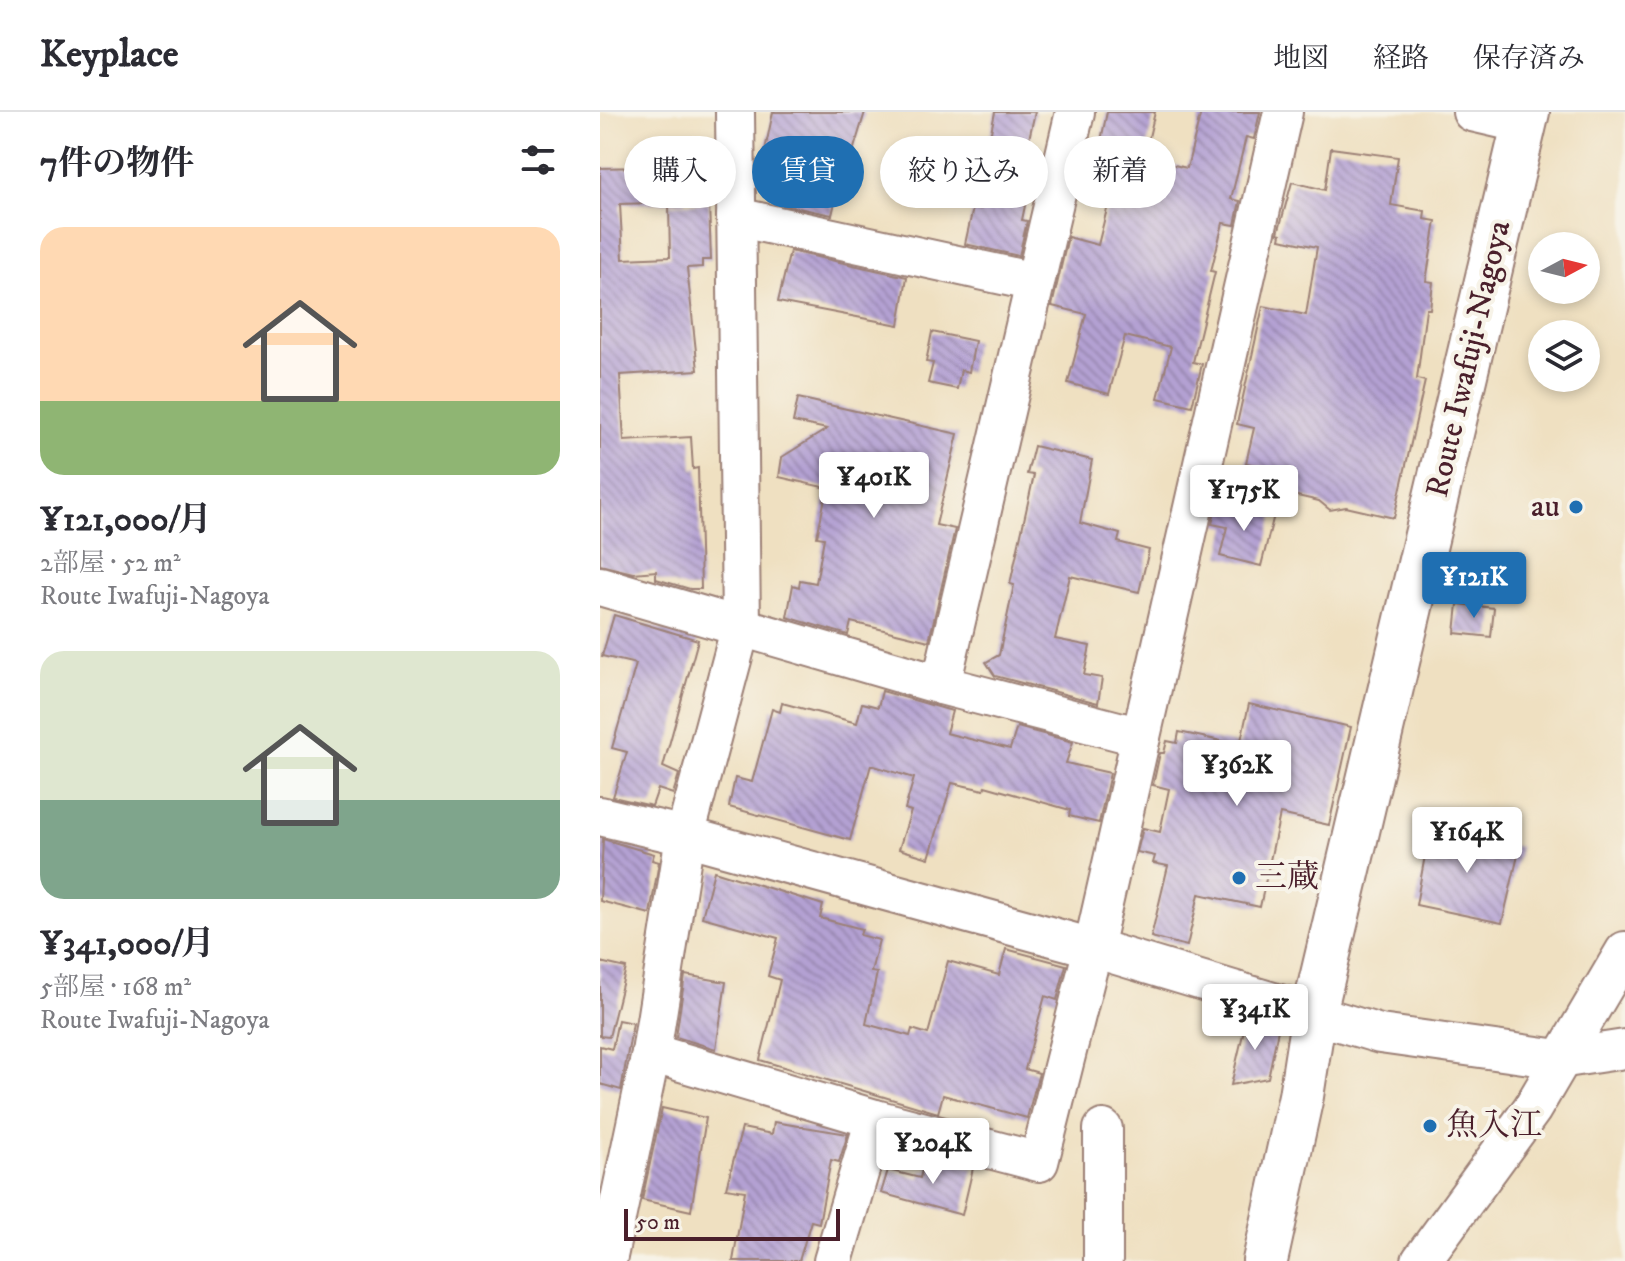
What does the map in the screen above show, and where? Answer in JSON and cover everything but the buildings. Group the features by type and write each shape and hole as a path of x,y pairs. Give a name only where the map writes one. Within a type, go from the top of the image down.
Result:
{"main road":[{"name":"Route Iwafuji-Nagoya","path":"1265,1261 1301,1096 1314,1013 1526,118"}],"street":[{"path":"607,1261 651,1053 685,836 741,626 735,112"},
{"path":"941,685 1075,112"},
{"path":"651,1053 875,1119 1039,1162 1093,948 1283,112"},
{"path":"1472,112 1526,118"},
{"path":"736,217 1035,282"},
{"path":"600,586 941,685 1141,737"},
{"path":"600,816 685,836 1093,948 1380,1034 1559,1059 1625,1049"},
{"path":"1421,1261 1532,1109 1625,951"},
{"path":"833,1261 875,1119"},
{"path":"1103,1129 1103,1261"}],"place":[{"name":"au","path":"1576,507"},
{"name":"三蔵","path":"1239,878"},
{"name":"魚入江","path":"1430,1126"}]}
